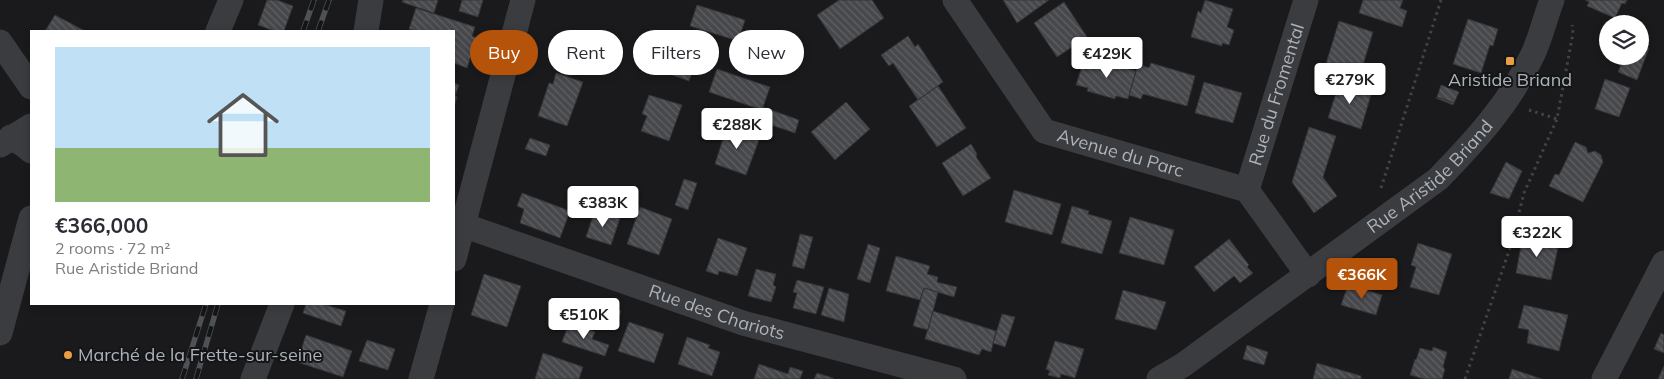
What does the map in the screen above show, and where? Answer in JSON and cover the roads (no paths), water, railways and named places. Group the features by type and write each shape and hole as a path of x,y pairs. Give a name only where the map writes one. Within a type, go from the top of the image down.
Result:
{"street":[{"path":"218,30 231,0"},
{"path":"366,30 371,0"},
{"path":"455,250 458,224 523,0"},
{"name":"Avenue du Parc","path":"955,0 1044,131 1247,190"},
{"name":"Rue du Fromental","path":"1247,190 1306,0"},
{"name":"Rue Aristide Briand","path":"1159,379 1308,275 1438,179 1473,144 1506,102 1533,54 1551,3"},
{"path":"0,42 30,86"},
{"path":"14,136 30,151"},
{"path":"1247,190 1308,275"},
{"path":"0,333 30,222"},
{"name":"Rue des Chariots","path":"458,224 743,323 954,379"},
{"path":"1604,379 1664,263"},
{"path":"253,379 282,305"},
{"path":"422,379 442,305"}],"railway":[{"path":"303,30 314,0"},
{"path":"318,30 329,0"},
{"path":"182,379 206,305"},
{"path":"196,379 218,305"}],"place":[{"name":"Aristide Briand","path":"1510,61"},
{"name":"Marché de la Frette-sur-seine","path":"68,355"}]}
